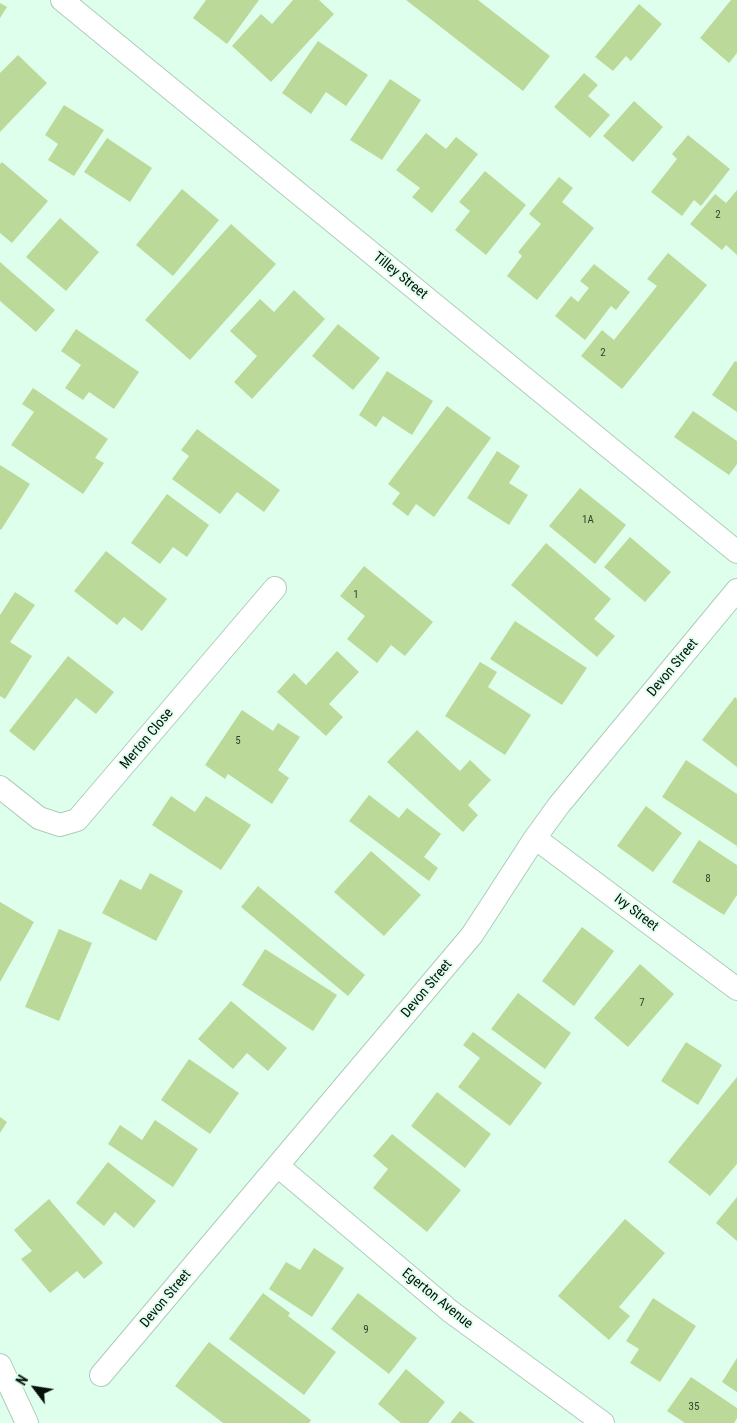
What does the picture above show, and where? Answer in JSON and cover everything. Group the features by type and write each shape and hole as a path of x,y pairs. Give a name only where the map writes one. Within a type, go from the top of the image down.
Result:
{"street":[{"name":"Tilley Street","path":"62,0 737,552"},
{"name":"Merton Close","path":"0,787 39,818 60,825 77,820 275,588"},
{"name":"Devon Street","path":"101,1375 472,935 535,838 585,773 737,590"},
{"name":"Ivy Street","path":"535,838 737,989"},
{"name":"Egerton Avenue","path":"278,1166 450,1311 603,1423"},
{"path":"0,1365 28,1423"}],"building":[{"path":"206,0 259,0 227,44 193,18"},
{"path":"293,0 319,0 334,14 271,82 232,46 261,14 272,24"},
{"path":"406,0 478,0 550,56 523,91"},
{"path":"731,0 737,0 737,53 729,63 700,38"},
{"path":"0,3 7,7 0,18"},
{"path":"639,4 662,24 631,61 626,56 613,71 595,57"},
{"path":"318,41 368,75 346,106 326,92 311,114 282,93"},
{"path":"18,55 47,83 0,132 0,73"},
{"path":"584,73 598,85 588,96 610,115 590,138 554,107"},
{"path":"390,79 421,100 382,160 350,140"},
{"path":"634,101 663,127 633,162 603,136"},
{"path":"64,105 104,130 74,176 48,160 58,144 45,135"},
{"path":"426,133 446,149 456,137 478,154 432,213 412,197 420,188 396,170"},
{"path":"688,135 730,169 701,206 694,200 682,216 651,192 677,159 672,154"},
{"path":"107,138 152,168 130,202 84,172"},
{"path":"2,162 48,201 12,243 0,233 0,164"},
{"path":"485,171 526,205 486,255 455,230 470,211 459,202"},
{"path":"559,177 573,188 562,202 594,228 537,300 507,276 522,256 518,252 541,224 529,214"},
{"path":"182,189 219,220 173,276 136,245"},
{"path":"737,190 737,255 726,245 722,250 690,224 715,194 726,203"},
{"path":"60,218 99,252 66,291 26,257"},
{"path":"231,224 276,264 190,360 145,320"},
{"path":"668,253 707,285 622,389 581,356 602,330 614,340 657,286 647,279"},
{"path":"0,262 55,310 36,332 0,301"},
{"path":"594,264 630,292 616,310 611,306 585,340 555,316 571,296 578,302 589,288 580,281"},
{"path":"294,290 325,319 252,399 234,382 257,356 230,331 260,299 274,312"},
{"path":"338,324 380,358 353,390 312,356"},
{"path":"76,329 139,372 114,409 89,392 83,400 65,388 81,365 61,351"},
{"path":"735,361 737,362 737,412 712,395"},
{"path":"387,371 433,401 412,435 383,416 376,427 359,415"},
{"path":"33,388 108,439 95,458 104,463 83,494 11,445 34,412 22,404"},
{"path":"447,406 491,438 434,517 416,504 408,516 392,504 400,493 388,484"},
{"path":"693,411 737,441 737,464 729,475 674,437"},
{"path":"197,429 280,490 264,512 237,492 220,514 172,479 189,456 181,450"},
{"path":"497,451 520,466 509,483 528,495 509,525 467,498"},
{"path":"0,465 30,484 1,530 0,529"},
{"path":"580,488 626,525 595,564 549,526"},
{"path":"167,494 209,525 187,557 173,547 160,564 131,543"},
{"path":"630,537 671,572 645,602 604,567"},
{"path":"546,543 611,599 594,619 615,636 597,657 511,585"},
{"path":"106,551 167,599 142,631 124,617 117,625 74,591"},
{"path":"364,566 433,622 405,656 391,645 377,663 347,639 365,616 340,596"},
{"path":"15,592 35,605 10,642 32,656 5,699 0,696 0,615"},
{"path":"515,621 587,668 562,705 490,659"},
{"path":"337,651 359,672 329,704 343,717 326,736 277,692 294,673 306,685"},
{"path":"68,656 114,692 96,714 76,698 34,751 9,731"},
{"path":"480,662 497,672 488,687 531,715 505,755 445,716"},
{"path":"735,697 737,699 737,767 702,740"},
{"path":"242,710 273,731 278,723 300,737 278,770 289,778 272,804 228,774 225,779 205,765"},
{"path":"417,730 460,771 470,760 491,780 468,805 478,815 463,832 387,762"},
{"path":"686,760 737,794 737,846 662,797"},
{"path":"369,795 399,818 407,808 441,834 424,857 438,868 429,881 349,821"},
{"path":"171,796 195,812 206,796 251,825 221,870 152,825"},
{"path":"646,806 682,833 653,872 617,846"},
{"path":"699,840 737,865 737,895 724,915 672,882"},
{"path":"371,851 421,895 384,936 334,892"},
{"path":"150,873 183,891 156,941 102,913 120,879 141,890"},
{"path":"258,886 365,975 348,996 241,907"},
{"path":"0,902 34,922 0,982"},
{"path":"582,927 614,951 574,1006 542,981"},
{"path":"59,929 92,943 59,1021 25,1007"},
{"path":"265,949 337,995 313,1031 242,985"},
{"path":"640,964 674,994 628,1047 594,1018"},
{"path":"518,993 571,1033 545,1069 491,1029"},
{"path":"231,1001 287,1048 268,1071 247,1053 233,1069 198,1039"},
{"path":"473,1032 542,1083 510,1126 458,1087 480,1058 463,1045"},
{"path":"686,1042 722,1065 698,1105 661,1081"},
{"path":"189,1059 239,1093 210,1134 161,1100"},
{"path":"737,1077 737,1164 710,1196 668,1162"},
{"path":"437,1092 491,1134 465,1168 411,1126"},
{"path":"0,1117 7,1122 0,1133"},
{"path":"155,1120 198,1149 173,1187 108,1144 120,1125 142,1140"},
{"path":"392,1134 461,1190 427,1232 373,1188 388,1169 373,1156"},
{"path":"108,1162 156,1201 134,1228 115,1212 104,1226 76,1203"},
{"path":"737,1197 737,1241 716,1223"},
{"path":"49,1199 103,1263 84,1279 77,1271 50,1293 21,1259 32,1251 14,1230"},
{"path":"625,1219 665,1253 619,1307 630,1316 609,1340 558,1296"},
{"path":"314,1248 344,1268 312,1317 269,1289 286,1262 300,1270"},
{"path":"263,1293 290,1313 288,1316 336,1352 304,1395 229,1339"},
{"path":"358,1293 417,1338 389,1374 331,1329"},
{"path":"653,1298 696,1326 660,1382 630,1363 639,1349 626,1341"},
{"path":"209,1342 311,1420 309,1423 223,1423 175,1386"},
{"path":"737,1358 737,1392 722,1382"},
{"path":"406,1369 445,1402 428,1423 401,1423 378,1404"},
{"path":"691,1377 737,1408 737,1418 734,1423 685,1423 667,1411"},
{"path":"460,1411 475,1423 450,1423"}]}
